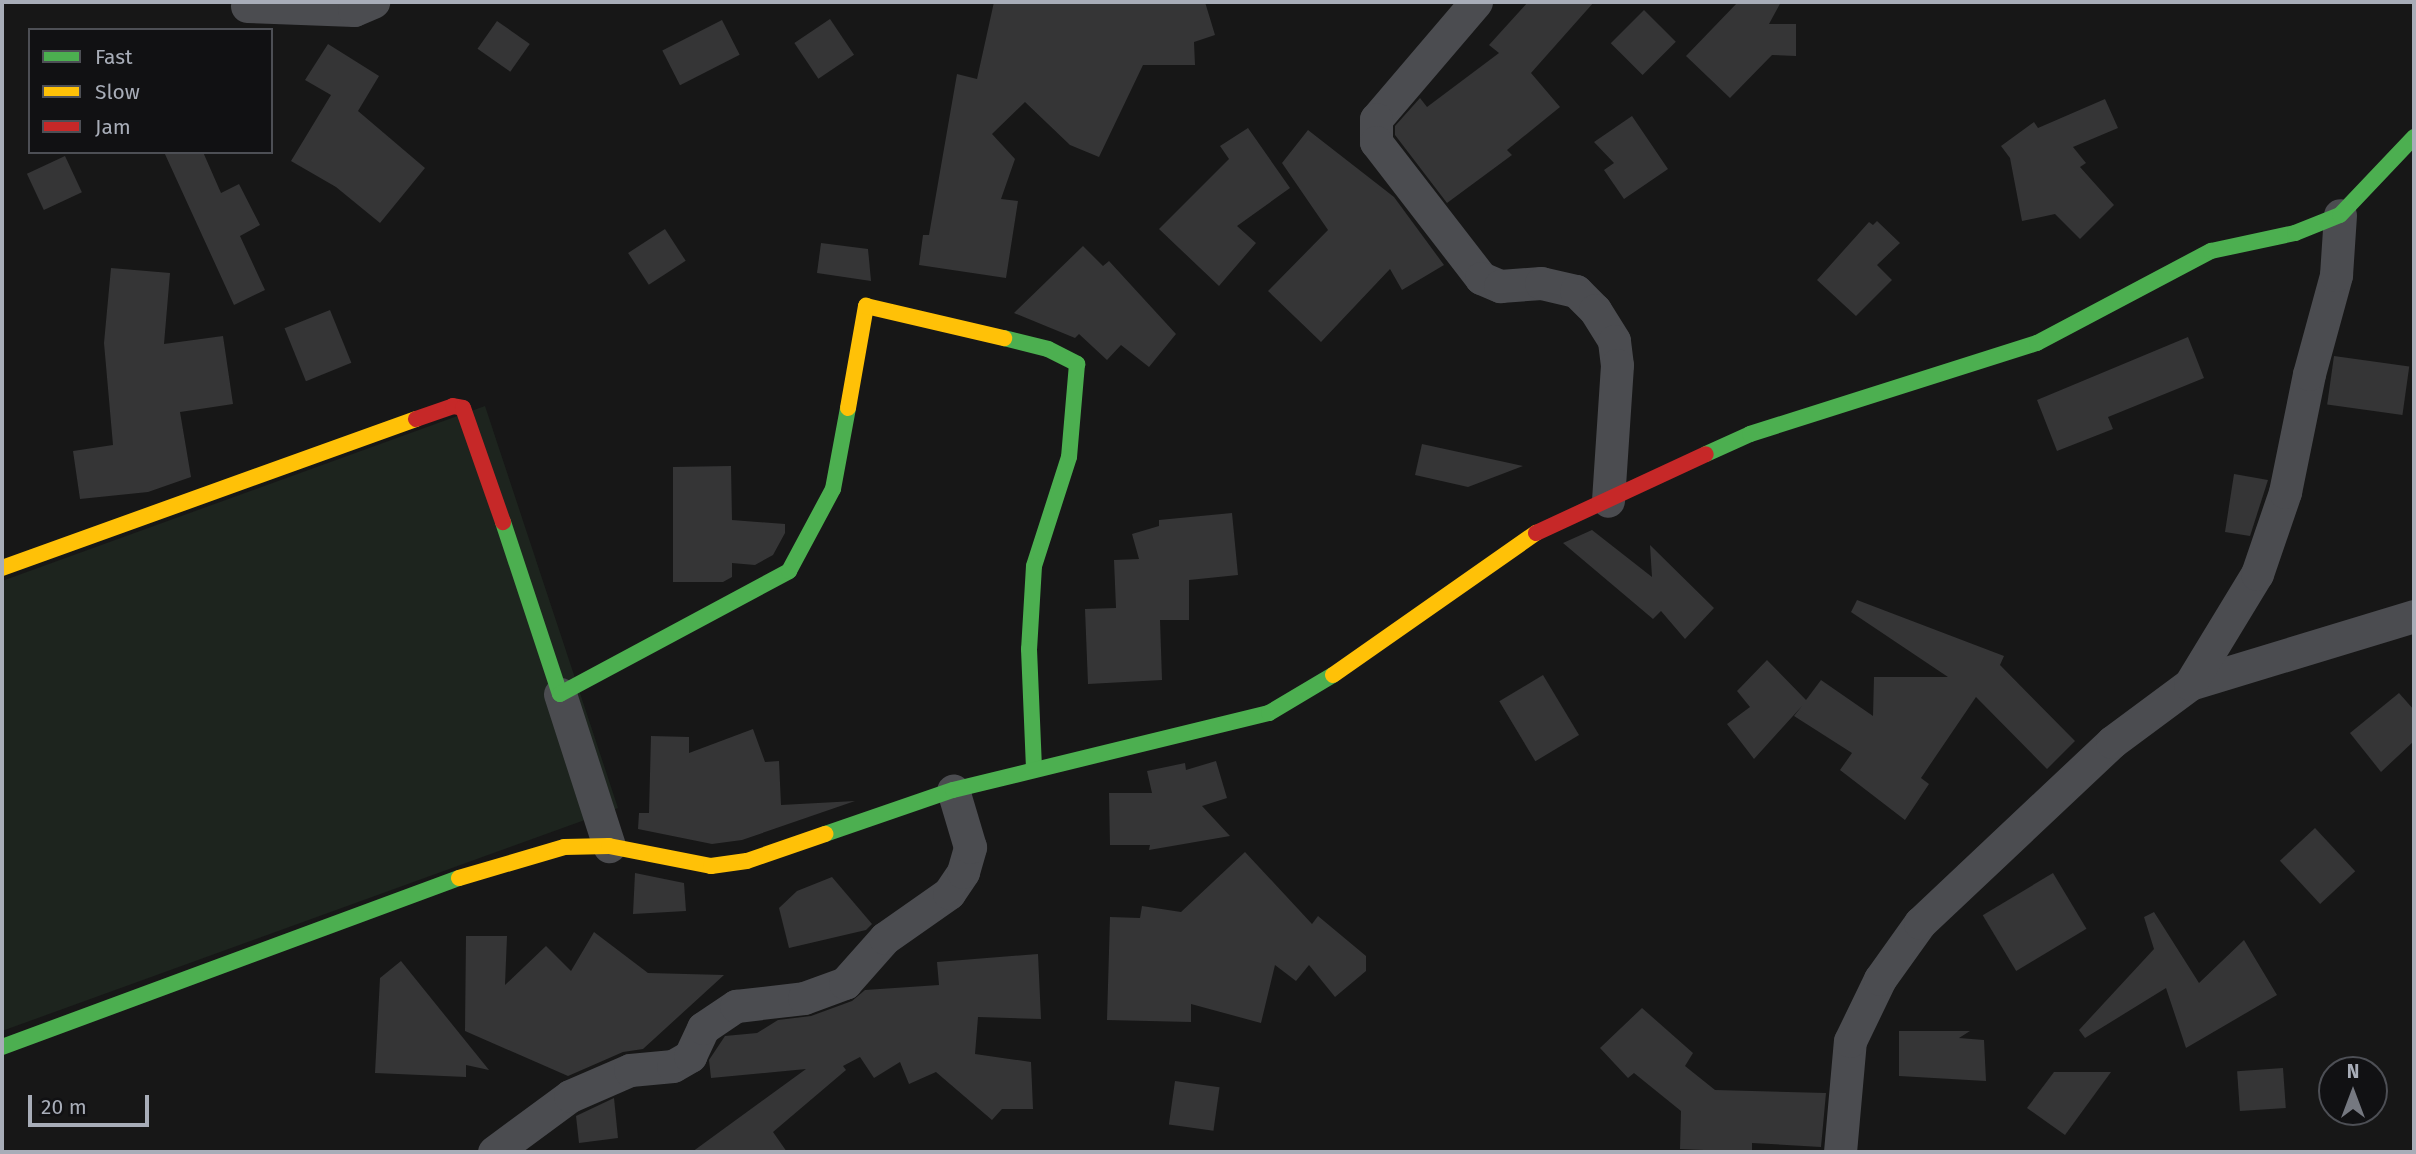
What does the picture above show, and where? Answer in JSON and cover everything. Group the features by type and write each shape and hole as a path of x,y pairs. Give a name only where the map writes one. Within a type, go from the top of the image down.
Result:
{"street":[{"path":"247,6 354,10 373,2"},
{"path":"1476,2 1377,119 1377,142 1481,278 1500,286 1541,283 1576,291 1595,310 1614,341 1617,365 1608,501"},
{"path":"2,1047 452,880 564,847 609,846 711,866 747,861 953,790 1034,767 1163,742 1269,713 1368,654 1500,554 1548,526 1608,501 1750,434 2037,343 2149,280 2211,251 2295,233 2340,215 2414,137"},
{"path":"2190,684 2257,575 2285,492 2309,374 2336,275 2340,215"},
{"path":"560,694 789,571 833,489 866,306 1048,349 1077,364 1069,457 1034,566 1029,649 1034,767"},
{"path":"2,568 453,406 463,408 469,418 609,846"},
{"path":"1840,1152 1850,1041 1880,979 1920,923 2112,742 2190,684 2414,615"},
{"path":"494,1152 570,1096 630,1070 673,1066 690,1056 703,1027 736,1006 804,998 845,983 885,938 950,893 963,872 970,847 953,790"}],"shaded area":[{"path":"485,406 618,808 2,1031 2,581"}],"building":[{"path":"994,2 1205,2 1215,35 1194,42 1195,65 1143,65 1099,157 1070,145 1025,102 992,134 1015,159 1001,199 1018,201 1006,278 919,265 923,235 929,235 957,74 977,79"},
{"path":"1528,2 1594,2 1531,73 1560,107 1507,150 1512,155 1447,203 1395,135 1395,126 1420,98 1427,107 1499,53 1489,45"},
{"path":"1738,2 1781,2 1769,24 1796,24 1796,56 1772,55 1730,98 1686,56"},
{"path":"1644,10 1676,42 1643,75 1611,43"},
{"path":"830,19 854,55 818,79 794,43"},
{"path":"722,20 740,55 680,85 662,50"},
{"path":"497,21 530,44 510,72 477,49"},
{"path":"328,44 379,76 358,111 425,168 380,223 336,187 291,161 331,95 305,80"},
{"path":"2105,99 2118,128 2073,147 2086,163 2080,167 2114,205 2080,239 2055,214 2022,221 2010,158 2001,146 2034,122 2038,128"},
{"path":"1632,116 1668,169 1624,199 1604,170 1614,163 1594,142"},
{"path":"1248,128 1290,188 1237,226 1256,243 1219,286 1159,229 1229,159 1220,146"},
{"path":"1308,130 1394,197 1444,265 1402,290 1390,269 1321,342 1268,291 1328,230 1282,163"},
{"path":"165,154 204,154 221,193 239,184 260,225 240,236 265,290 234,305"},
{"path":"65,156 82,192 44,210 27,174"},
{"path":"1877,221 1900,243 1877,265 1892,280 1856,316 1817,280 1869,222 1873,225"},
{"path":"665,229 686,261 649,285 628,253"},
{"path":"821,243 868,249 871,281 817,273"},
{"path":"1083,246 1103,266 1109,261 1176,334 1149,367 1121,345 1107,360 1079,334 1075,338 1014,313"},
{"path":"111,268 170,273 164,344 223,336 233,404 180,412 191,477 148,492 80,499 73,451 113,445 104,343"},
{"path":"330,310 351,363 306,381 285,328"},
{"path":"2188,337 2204,378 2108,417 2113,429 2057,451 2037,400"},
{"path":"2334,356 2409,367 2402,415 2327,405"},
{"path":"1422,444 1523,466 1468,487 1415,475"},
{"path":"731,466 732,520 785,524 785,533 773,555 755,565 732,563 732,577 723,582 673,582 673,467"},
{"path":"2234,474 2268,480 2250,536 2225,532"},
{"path":"1232,513 1238,575 1189,580 1189,620 1160,620 1162,680 1088,684 1085,609 1116,608 1114,560 1139,559 1132,534 1159,526 1159,520"},
{"path":"1592,530 1652,577 1650,545 1714,608 1685,639 1661,611 1653,619 1563,543"},
{"path":"1857,600 2004,656 2000,665 2075,741 2047,769 1976,697 1921,778 1929,784 1905,820 1840,770 1852,753 1794,716 1802,706 1754,759 1727,724 1750,707 1737,691 1767,660 1806,700 1821,680 1873,716 1874,677 1948,677 1851,612"},
{"path":"1543,675 1579,735 1535,761 1499,701"},
{"path":"2399,693 2414,710 2414,741 2381,772 2350,733"},
{"path":"753,729 765,762 779,761 781,805 855,801 742,840 712,844 638,829 639,813 649,813 651,736 689,737 689,753"},
{"path":"1216,761 1227,798 1202,806 1230,836 1149,850 1150,845 1110,845 1109,793 1152,793 1147,771 1185,763 1186,770"},
{"path":"2315,828 2355,871 2320,904 2280,861"},
{"path":"1245,852 1312,924 1318,916 1366,956 1366,971 1335,997 1309,965 1296,981 1275,965 1261,1023 1191,1004 1191,1022 1107,1020 1110,917 1140,918 1142,906 1181,912"},
{"path":"635,873 684,883 686,911 633,914"},
{"path":"2053,873 2086,929 2016,971 1983,915"},
{"path":"832,877 872,924 866,930 789,948 779,908 797,891"},
{"path":"2154,912 2199,983 2244,940 2277,995 2186,1048 2166,988 2085,1038 2079,1030 2154,949 2144,917"},
{"path":"594,932 648,973 724,975 643,1049 623,1052 568,1076 465,1031 466,936 507,936 505,985 546,946 571,971"},
{"path":"1038,954 1041,1019 978,1017 975,1054 1031,1062 1033,1109 1002,1109 992,1120 936,1072 909,1084 900,1062 874,1078 860,1057 843,1066 846,1070 773,1132 787,1152 692,1152 806,1069 711,1078 709,1060 725,1036 757,1033 778,1020 811,1016 852,1001 865,990 939,985 937,962"},
{"path":"401,961 489,1070 466,1065 466,1077 375,1073 380,978"},
{"path":"1642,1008 1693,1053 1685,1066 1715,1090 1826,1093 1821,1147 1752,1143 1752,1152 1680,1149 1681,1111 1634,1073 1628,1078 1600,1048"},
{"path":"1899,1031 1970,1031 1959,1038 1984,1040 1986,1081 1899,1076"},
{"path":"2283,1068 2286,1108 2240,1111 2237,1071"},
{"path":"2054,1072 2111,1072 2065,1135 2027,1108"},
{"path":"1175,1081 1220,1087 1213,1131 1169,1125"},
{"path":"614,1098 618,1138 579,1143 576,1116"}],"traffic: fast":[{"path":"1706,454 1750,434 2037,343 2211,251 2295,233 2340,215 2414,137"},
{"path":"1004,338 1048,349 1077,364 1069,457 1034,566 1029,649 1034,767"},
{"path":"503,522 560,694 789,571 833,489 848,408"},
{"path":"825,834 953,790 1269,713 1333,675"},
{"path":"2,1047 459,878"}],"traffic: slow":[{"path":"848,408 866,306 1004,338"},
{"path":"2,568 416,419"},
{"path":"1333,675 1536,533"},
{"path":"459,878 564,847 609,846 711,866 747,861 825,834"}],"traffic: jam":[{"path":"416,419 453,406 463,408 503,522"},
{"path":"1536,533 1706,454"}]}
